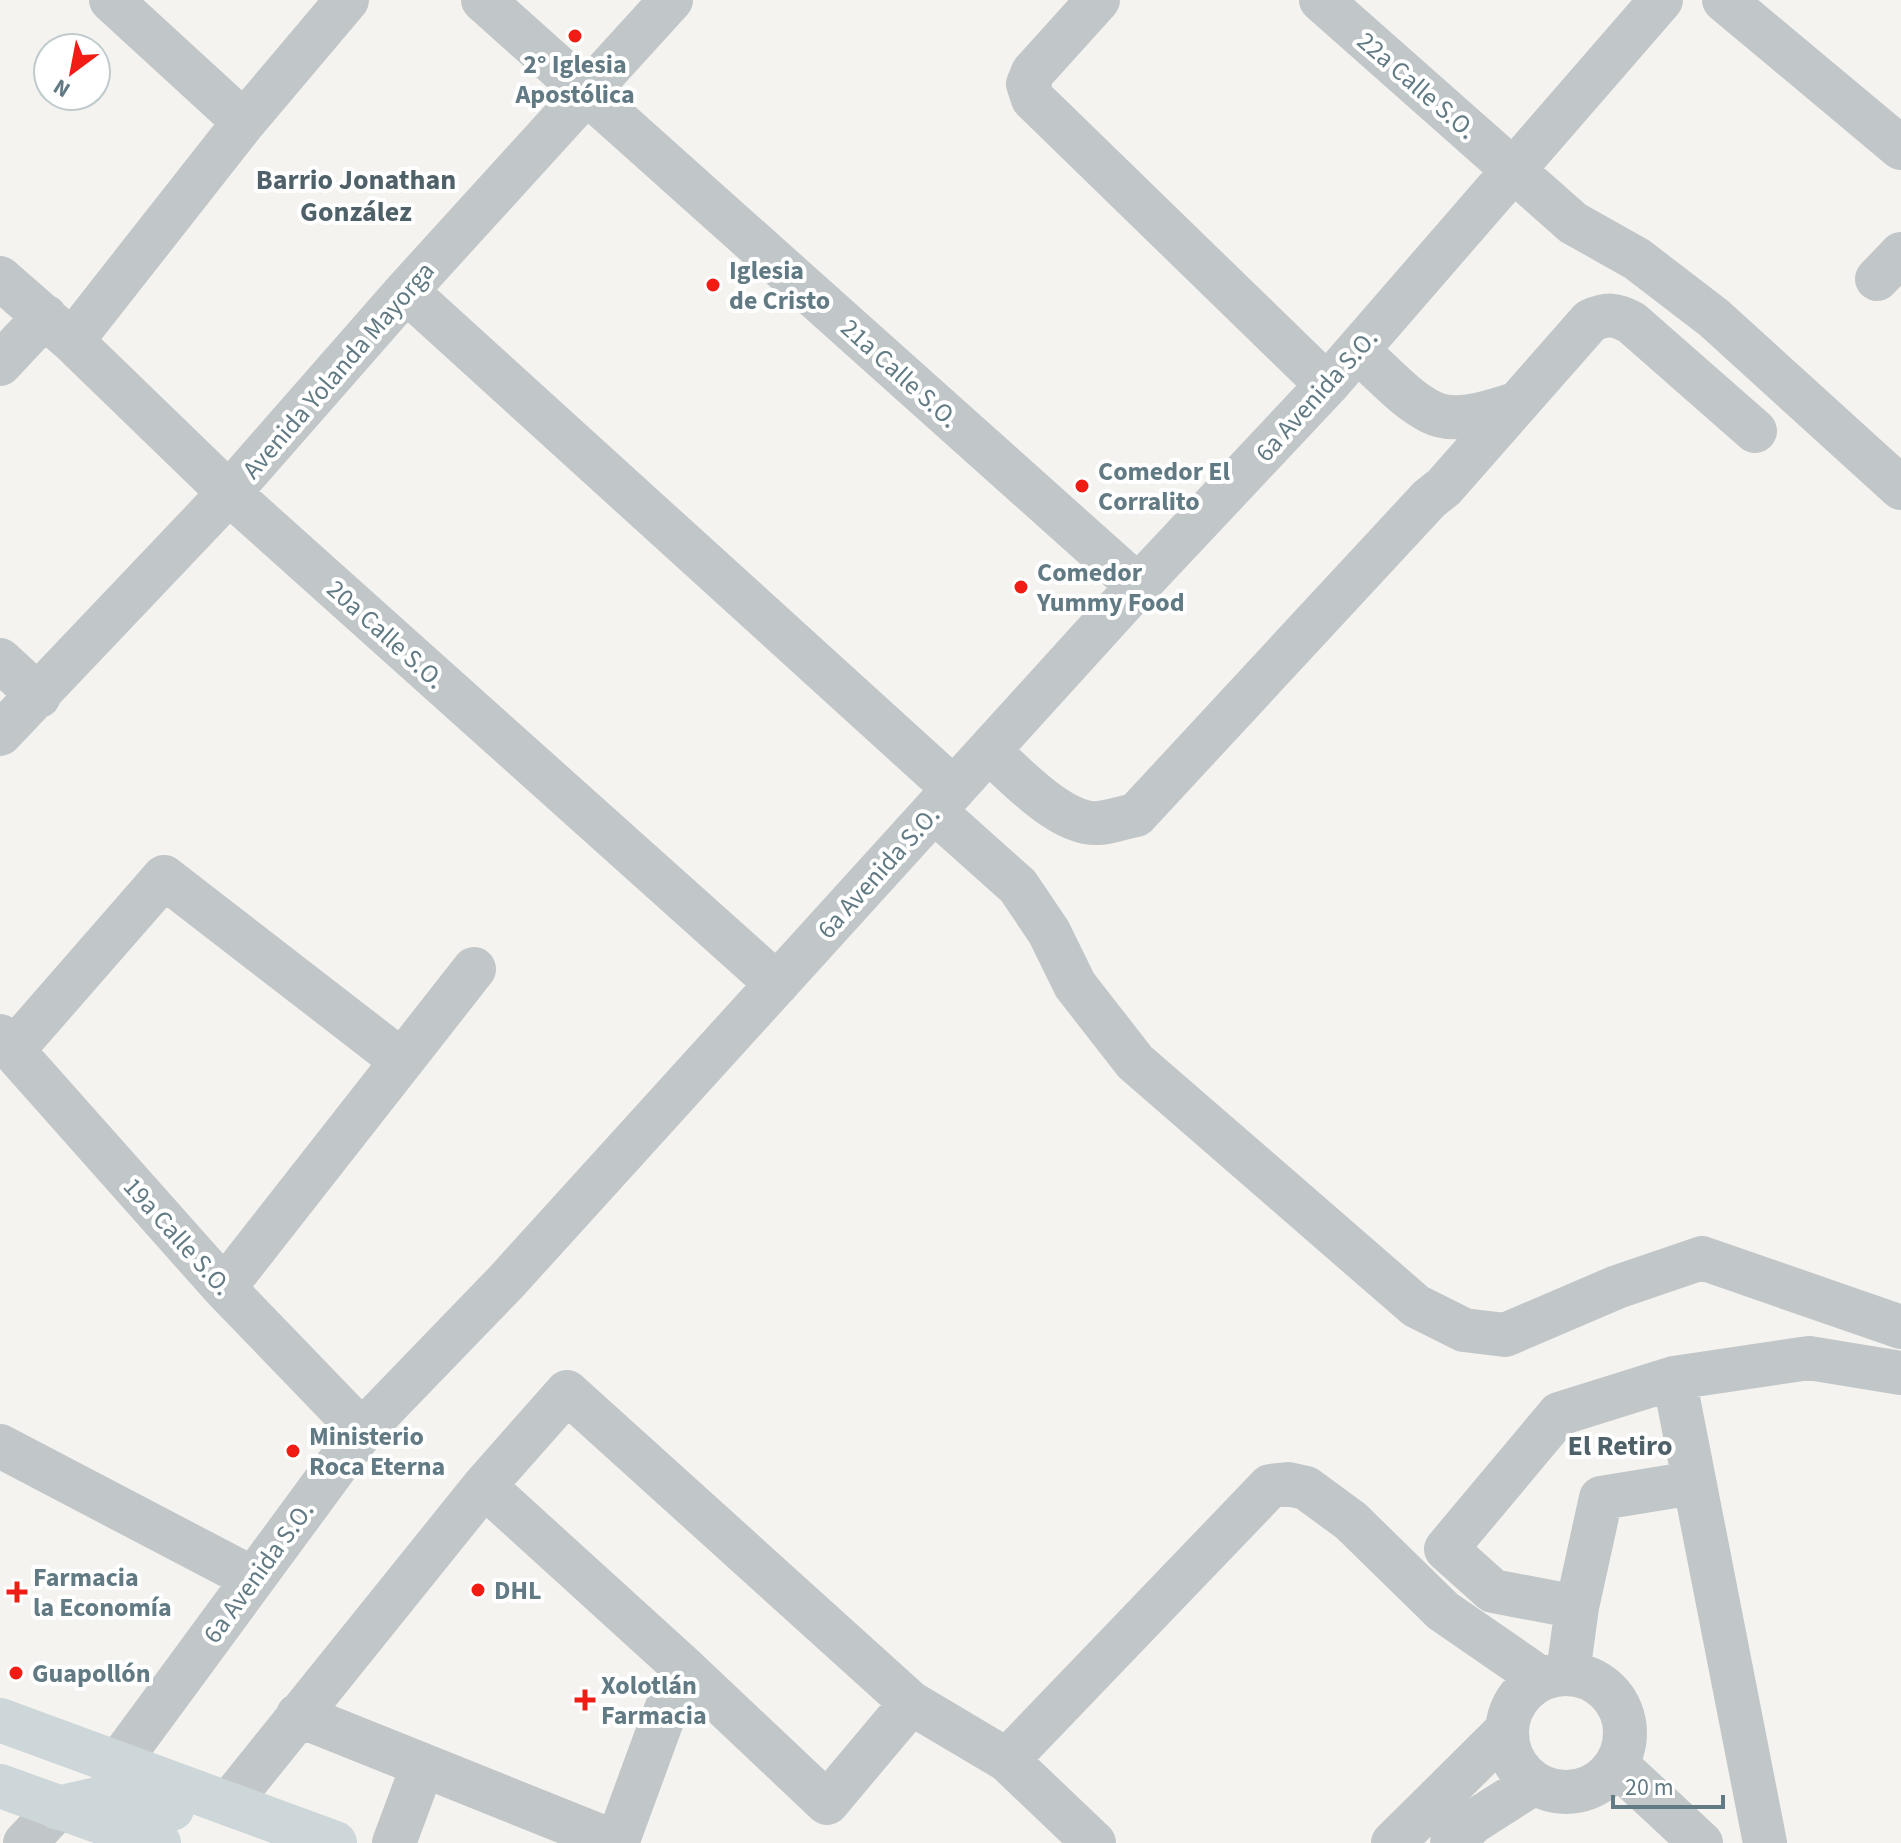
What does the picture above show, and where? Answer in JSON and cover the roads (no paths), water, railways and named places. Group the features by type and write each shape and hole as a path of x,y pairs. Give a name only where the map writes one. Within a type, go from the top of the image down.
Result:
{"main road":[{"path":"0,1720 335,1843"},
{"path":"0,1761 46,1776 77,1781 106,1774 118,1763"},
{"path":"0,1786 159,1843"},
{"path":"58,1808 123,1793 273,1843"},
{"path":"229,1803 293,1843"}],"street":[{"path":"111,0 244,122"},
{"path":"0,364 58,328 244,122 347,0"},
{"name":"21a Calle S.O.","path":"483,0 1138,586"},
{"name":"Avenida Yolanda Mayorga","path":"0,734 229,493 406,291 671,0"},
{"path":"1098,0 1033,72 1028,84 1033,99 1327,385"},
{"name":"22a Calle S.O.","path":"1321,0 1573,223 1637,259 1714,318 1901,488"},
{"name":"6a Avenida S.O.","path":"118,1763 362,1431 506,1282 1138,586 1327,385 1661,0"},
{"path":"1724,0 1901,148"},
{"name":"20a Calle S.O.","path":"0,278 58,328 229,493 777,984"},
{"path":"406,291 944,800 1018,886 1049,932 1075,985 1135,1062 1416,1306 1464,1330 1505,1335 1617,1287 1702,1258 1901,1327"},
{"path":"989,751 1028,787 1072,819 1097,823 1136,815 1418,511 1444,487 1590,321 1606,314 1621,316 1632,323 1755,431"},
{"path":"1357,351 1432,413 1443,437 1444,487"},
{"path":"1432,413 1451,416 1485,414 1518,403"},
{"path":"0,660 39,696"},
{"path":"7,1043 164,877 402,1061"},
{"path":"224,1288 474,969"},
{"name":"19a Calle S.O.","path":"7,1043 224,1288 362,1431"},
{"path":"1577,1607 1493,1591 1446,1549 1559,1414 1674,1378 1809,1358 1901,1373"},
{"path":"1674,1378 1765,1843"},
{"path":"229,1803 484,1486 567,1392 911,1703 1007,1760 1094,1843"},
{"path":"0,1446 252,1578"},
{"path":"1393,1843 1506,1731 1515,1701 1552,1677 1577,1607 1601,1498 1693,1483"},
{"path":"1007,1760 1270,1486 1288,1484 1306,1488 1351,1521 1443,1611 1530,1671 1597,1682 1618,1705 1626,1736 1617,1765 1594,1786 1564,1793 1534,1783 1513,1761 1506,1731"},
{"path":"484,1486 827,1803 911,1703"},
{"path":"298,1715 617,1843 682,1666"},
{"path":"394,1843 423,1765"},
{"path":"1617,1765 1701,1843"},
{"path":"1452,1843 1473,1822 1534,1783"},
{"path":"25,1843 58,1808"}],"place":[{"name":"2° Iglesia Apostólica","path":"575,36"},
{"name":"Iglesia de Cristo","path":"713,285"},
{"name":"Comedor El Corralito","path":"1082,486"},
{"name":"Comedor Yummy Food","path":"1021,587"},
{"name":"Ministerio Roca Eterna","path":"293,1451"},
{"name":"DHL","path":"478,1590"},
{"name":"Farmacia la Economía","path":"17,1592"},
{"name":"Guapollón","path":"16,1673"},
{"name":"Xolotlán Farmacia","path":"585,1700"}],"district":[{"name":"Barrio Jonathan González","path":"356,195"},
{"name":"El Retiro","path":"1620,1445"}]}
